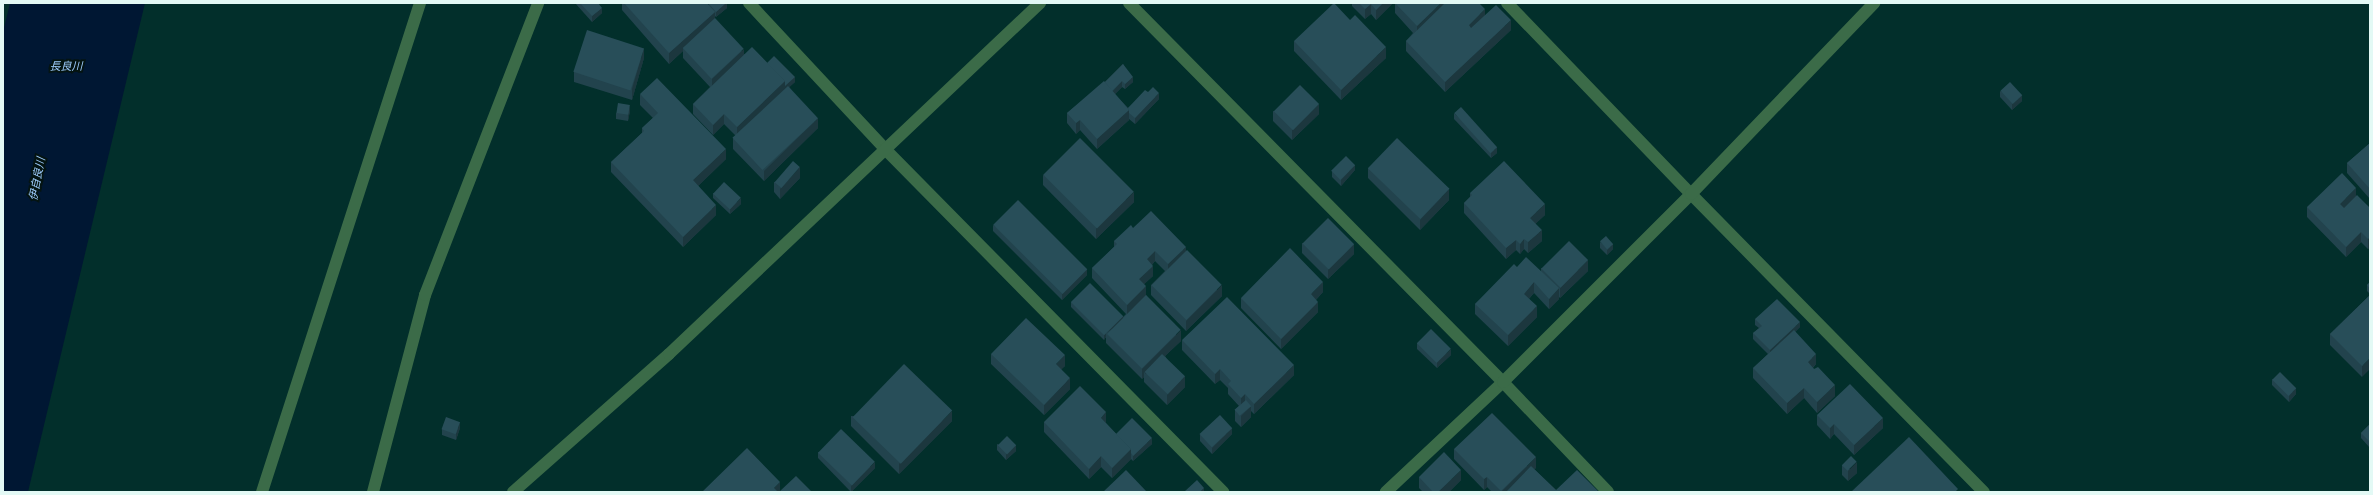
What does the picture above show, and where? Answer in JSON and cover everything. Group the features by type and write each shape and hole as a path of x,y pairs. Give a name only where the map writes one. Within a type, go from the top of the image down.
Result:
{"street":[{"path":"262,492 420,3"},
{"path":"373,492 425,294 538,3"},
{"path":"749,3 884,149 1223,492"},
{"path":"513,492 669,354 1040,3"},
{"path":"1128,3 1503,382 1608,492"},
{"path":"1507,3 1691,194 1984,492"},
{"path":"1386,492 1503,382 1691,194 1874,3"}],"water":[{"name":"長良川","path":"10,3 145,3 28,492 3,492 3,32"}],"building":[{"path":"580,3 598,3 602,8 592,16"},
{"path":"624,3 707,3 715,12 669,53"},
{"path":"726,3 716,12 709,4"},
{"path":"1334,3 1350,20 1355,15 1386,47 1341,90 1294,41"},
{"path":"1359,3 1383,3 1376,10 1371,4 1365,9"},
{"path":"1395,3 1441,3 1417,26"},
{"path":"1445,3 1479,3 1485,9 1469,25 1471,28 1496,5 1511,20 1445,82 1406,41"},
{"path":"715,18 744,49 711,79 683,48"},
{"path":"587,30 644,49 630,90 573,72"},
{"path":"752,47 785,81 737,127 724,114 713,125 693,104"},
{"path":"774,56 795,77 785,86 785,81 767,63"},
{"path":"1123,64 1133,77 1125,84 1122,81 1112,91 1105,82"},
{"path":"657,78 726,149 693,180 716,205 683,237 611,162 644,131 642,128 658,113 640,94"},
{"path":"1104,81 1129,110 1097,139 1080,120 1076,123 1067,113"},
{"path":"2010,82 2022,95 2013,104 2000,91"},
{"path":"1300,85 1319,104 1293,130 1274,111"},
{"path":"788,86 818,118 762,170 732,138"},
{"path":"1153,87 1159,93 1135,118 1129,113 1128,108 1145,90 1148,92"},
{"path":"618,103 630,105 628,115 616,113"},
{"path":"1461,107 1497,147 1490,153 1454,113"},
{"path":"1080,138 1134,192 1097,229 1043,175"},
{"path":"1397,138 1450,189 1420,219 1368,168"},
{"path":"2370,143 2370,189 2347,163"},
{"path":"1346,156 1355,165 1340,180 1331,171"},
{"path":"793,161 800,167 781,188 775,182"},
{"path":"1504,161 1545,204 1530,218 1542,230 1528,242 1524,239 1520,244 1516,240 1506,248 1464,203 1472,195 1470,193"},
{"path":"2342,173 2356,188 2340,204 2344,208 2357,195 2370,208 2370,237 2368,239 2361,232 2346,247 2307,207"},
{"path":"724,182 741,198 730,209 713,194"},
{"path":"1018,200 1087,269 1063,294 993,225"},
{"path":"1151,211 1186,247 1168,264 1155,251 1147,259 1153,266 1139,279 1146,286 1127,305 1092,268 1117,244 1114,241 1131,225 1133,228"},
{"path":"1328,218 1354,244 1329,270 1303,243"},
{"path":"1606,236 1613,244 1607,250 1600,241"},
{"path":"1569,241 1588,260 1561,288 1541,269"},
{"path":"1290,248 1323,282 1311,294 1318,302 1281,339 1241,298"},
{"path":"1187,250 1222,285 1186,320 1152,285"},
{"path":"1526,257 1559,288 1549,299 1534,282 1524,294 1537,306 1508,335 1475,304 1514,264 1517,267"},
{"path":"2370,282 2370,289 2367,285"},
{"path":"1090,283 1123,316 1104,335 1071,302"},
{"path":"1146,295 1181,330 1142,369 1107,334"},
{"path":"2370,295 2370,358 2362,366 2330,334"},
{"path":"1227,297 1294,365 1254,404 1245,394 1241,398 1228,384 1231,381 1220,369 1215,374 1182,340"},
{"path":"1777,299 1800,322 1770,350 1753,333 1762,326 1755,319"},
{"path":"1026,318 1065,355 1056,364 1070,378 1044,405 991,354"},
{"path":"1431,329 1451,349 1437,363 1417,343"},
{"path":"1794,330 1816,354 1808,362 1814,369 1818,367 1835,385 1817,402 1804,388 1787,403 1753,368"},
{"path":"1162,354 1185,376 1168,394 1145,372"},
{"path":"904,364 952,411 901,464 853,417"},
{"path":"2280,372 2296,388 2288,396 2272,380"},
{"path":"1850,384 1883,418 1854,445 1834,424 1830,428 1817,415"},
{"path":"1080,386 1106,412 1101,418 1131,449 1112,468 1101,456 1089,469 1044,422"},
{"path":"1246,400 1251,406 1240,416 1235,410"},
{"path":"1492,413 1536,457 1501,491 1487,477 1484,479 1454,449"},
{"path":"1220,415 1232,428 1212,447 1200,434"},
{"path":"446,417 460,422 456,434 442,429"},
{"path":"1132,418 1152,438 1133,456 1131,449 1116,434"},
{"path":"2370,424 2370,442 2361,433"},
{"path":"841,429 875,462 852,485 818,453"},
{"path":"1007,436 1016,445 1007,454 998,445"},
{"path":"1909,437 1958,489 1955,492 1851,492"},
{"path":"747,448 780,482 774,488 778,492 702,492"},
{"path":"1444,452 1461,470 1438,492 1433,492 1419,477"},
{"path":"1851,456 1857,462 1847,471 1842,465"},
{"path":"1531,466 1556,490 1577,470 1599,492 1506,492"},
{"path":"1126,470 1147,492 1103,492"},
{"path":"796,476 812,492 779,492"},
{"path":"1197,480 1204,488 1200,492 1184,492"}],"water label":[{"name":"伊自良川","path":"37,179"}]}
